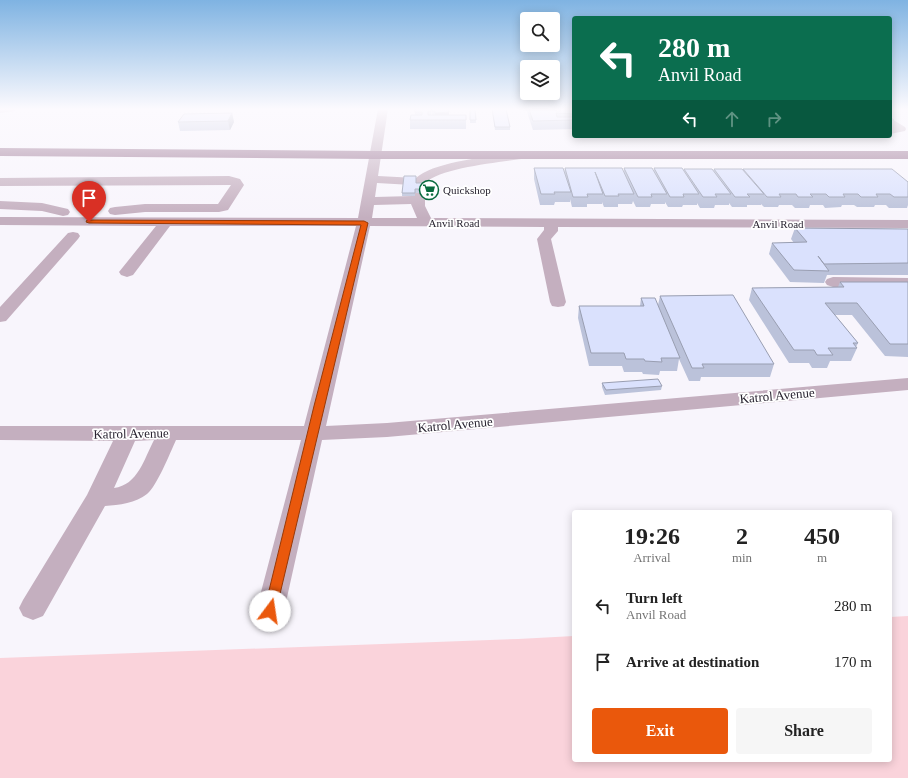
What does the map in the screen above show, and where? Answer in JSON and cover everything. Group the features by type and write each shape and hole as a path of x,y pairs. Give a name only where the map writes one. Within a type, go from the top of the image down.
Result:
{"main road":[{"path":"0,152 376,155 908,155"}],"street":[{"path":"270,611 364,223 376,155 381,145"},
{"path":"427,223 418,209 417,200 420,179 460,166 536,154"},
{"path":"371,179 419,182"},
{"path":"0,182 229,180 236,182 238,185 223,207 219,208 145,208 120,211 60,212 42,207 0,205"},
{"path":"368,202 417,200"},
{"path":"28,221 42,207"},
{"path":"645,224 639,215 639,212 666,210"},
{"name":"Anvil Road","path":"0,221 908,224"},
{"path":"127,272 166,222"},
{"path":"551,223 551,231 544,239 558,302"},
{"path":"0,317 73,236"},
{"path":"833,282 908,284"},
{"name":"Katrol Avenue","path":"0,433 313,433 387,430 908,384"},
{"path":"98,497 120,496 139,489 143,484 169,432"},
{"path":"33,608 98,497 127,434"}],"shaded area":[{"path":"908,616 908,778 0,778 0,658 572,636 572,762 892,762 892,617"}],"building":[{"path":"534,168 563,168 571,192 541,194"},
{"path":"565,168 622,168 634,194 605,196 595,172 603,194 587,194 588,197 573,197"},
{"path":"624,168 652,168 667,194 651,194 652,197 638,197"},
{"path":"654,168 682,168 699,194 683,194 684,197 670,197"},
{"path":"684,169 712,169 731,194 715,194 717,197 703,197"},
{"path":"714,169 742,169 764,194 747,194 750,197 735,197"},
{"path":"743,169 892,169 908,182 908,197 894,197 890,194 876,194 878,197 861,197 858,194 843,194 845,197 829,197 826,194 810,194 813,197 798,197 796,194 779,194 781,197 767,197"},
{"path":"404,176 416,176 416,183 427,183 427,189 415,189 415,193 402,193"},
{"path":"795,228 908,229 908,263 824,264 818,256 829,271 794,270 772,243 807,242"},
{"path":"840,282 908,282 908,344 890,344 857,303 825,303 858,343 853,343 857,348 828,348 833,355 817,355 814,350 794,350 752,288 844,287"},
{"path":"733,295 774,364 702,364 704,368 692,368 660,296"},
{"path":"641,298 655,298 680,358 661,358 662,362 645,361 644,359 626,359 624,353 591,353 579,306 644,306"},
{"path":"658,379 662,386 606,390 602,383"}],"place":[{"name":"Quickshop","path":"429,190"}],"route":[{"path":"89,222 364,223 270,611"}]}
